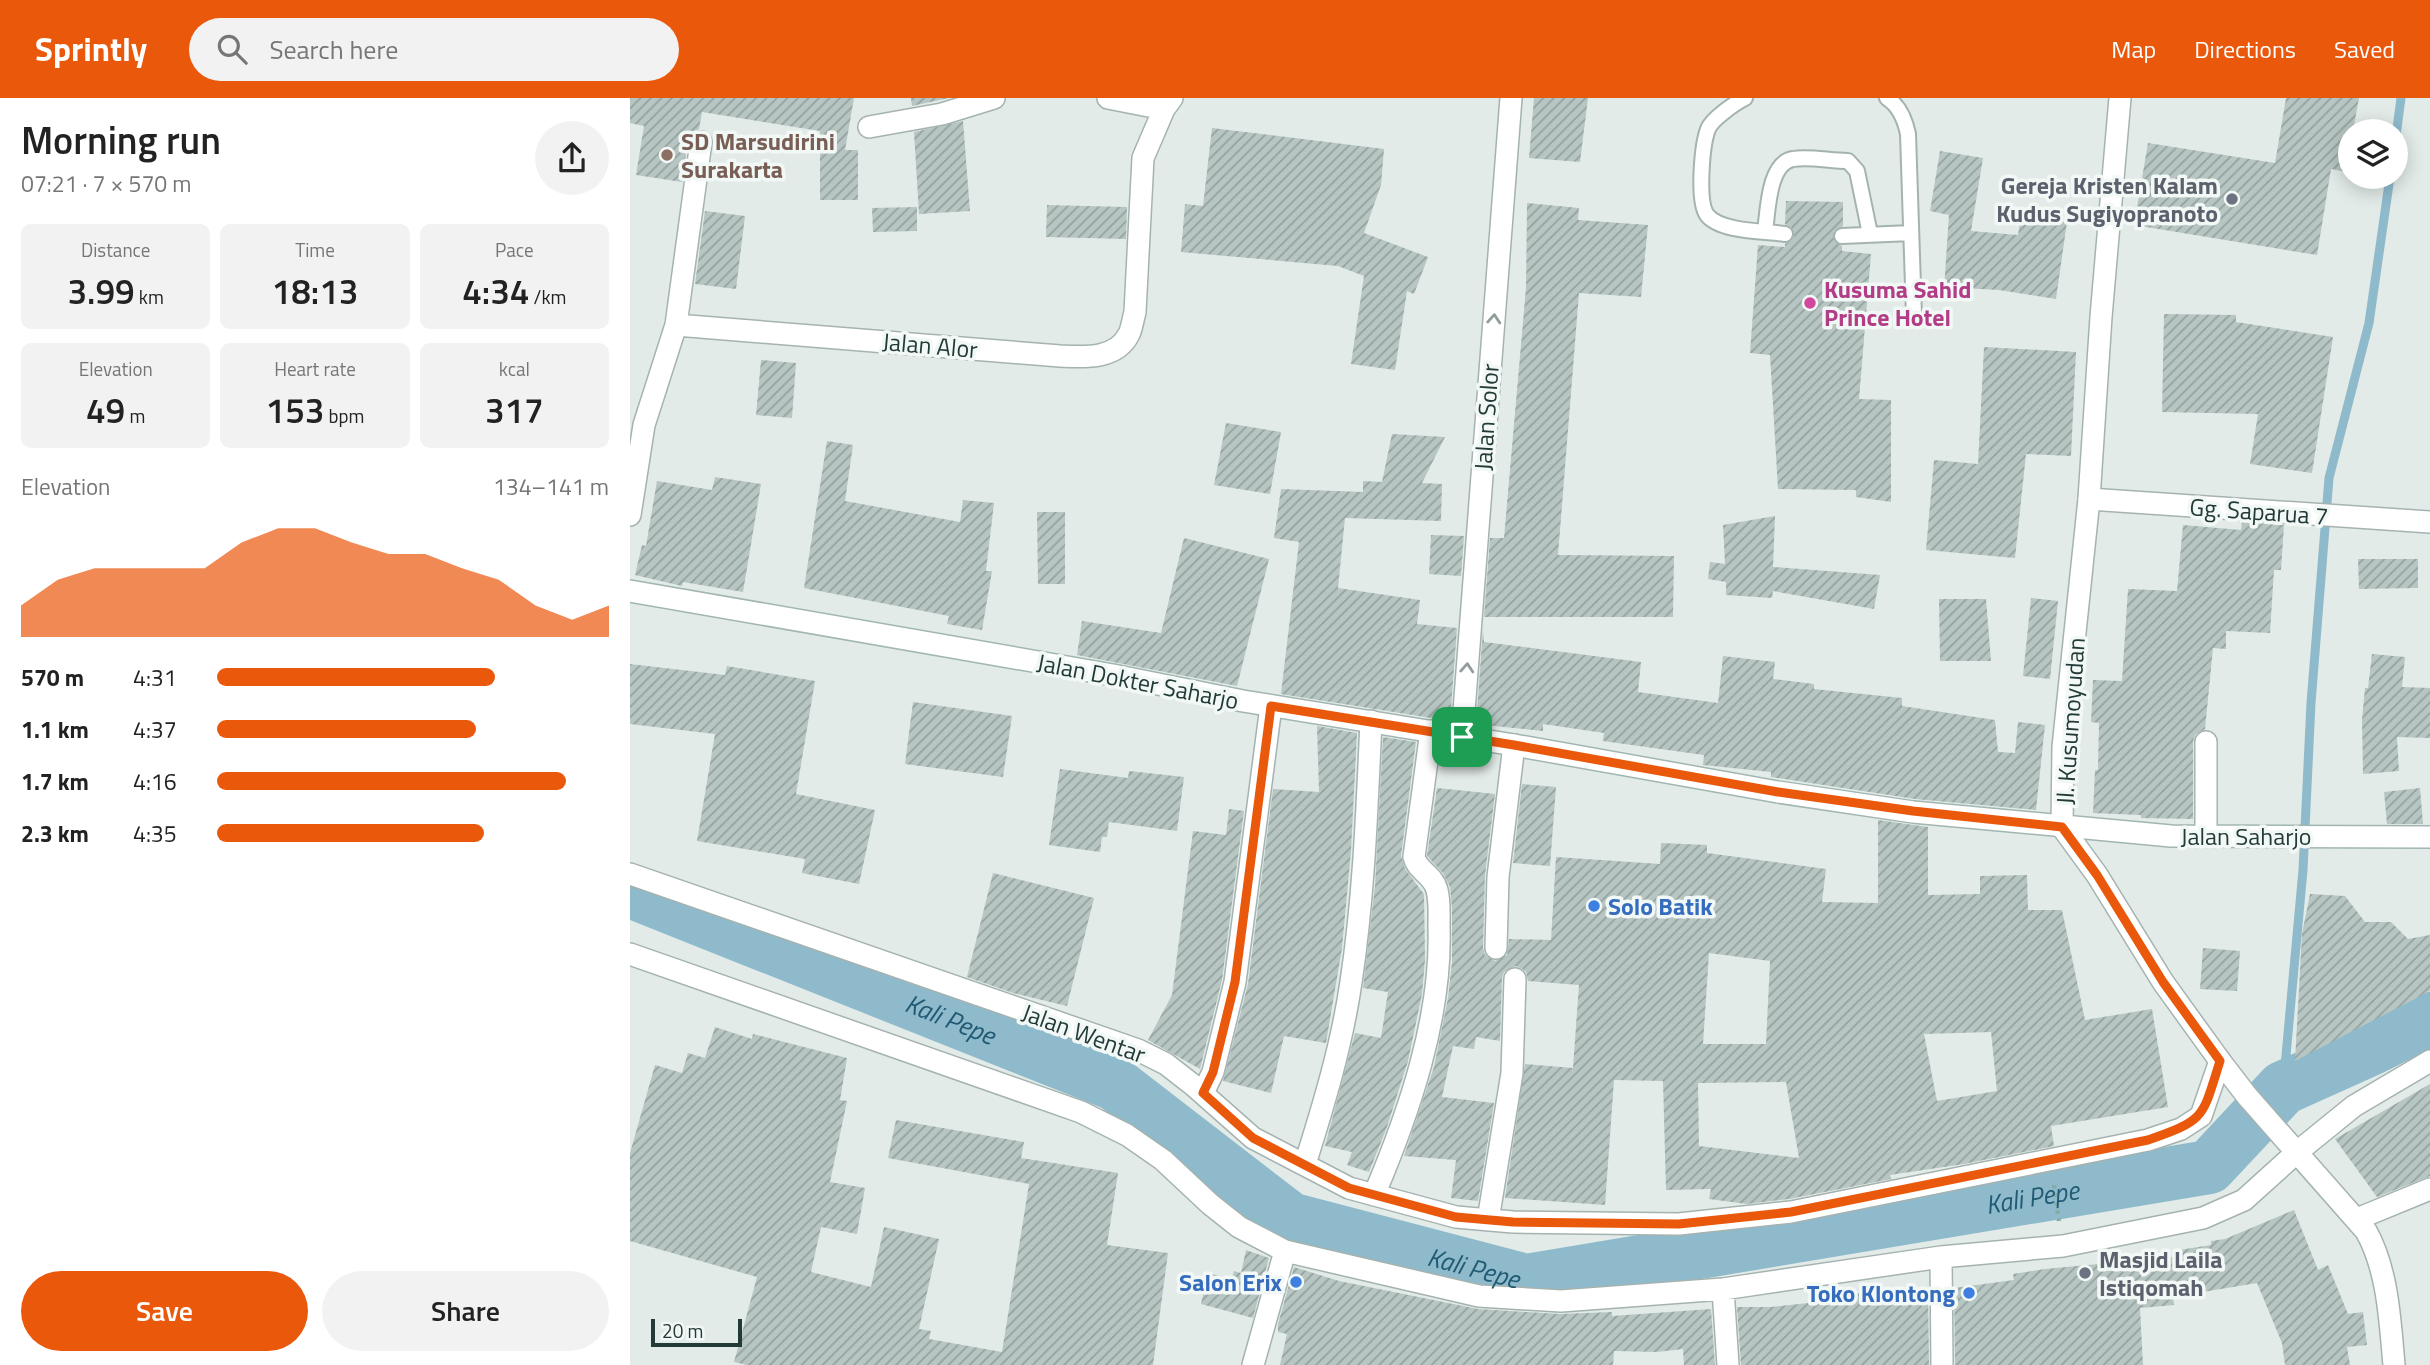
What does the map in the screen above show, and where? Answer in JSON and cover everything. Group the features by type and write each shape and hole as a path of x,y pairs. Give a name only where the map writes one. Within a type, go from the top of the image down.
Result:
{"street":[{"path":"869,127 942,114 994,98"},
{"path":"1108,98 1168,104"},
{"name":"Jalan Solor","path":"1462,737 1511,98"},
{"name":"Jl. Kusumoyudan","path":"2120,98 2089,499 2063,747 2062,827 2097,875 2163,982 2246,1096 2357,1219 2372,1242 2378,1257 2390,1320 2394,1365"},
{"name":"Jalan Alor","path":"676,325 1060,356 1095,357 1112,351 1129,335 1135,312 1143,158 1168,104"},
{"path":"630,515 644,425 676,325 701,142"},
{"name":"Gg. Saparua 7","path":"2089,499 2430,522"},
{"name":"Jalan Dokter Saharjo","path":"630,592 1113,675 1271,706 1514,745 1778,792 1913,811 2062,827"},
{"path":"1203,1093 1213,1072 1235,982 1271,706"},
{"path":"1306,1164 1330,1084 1351,984 1363,887 1371,721"},
{"path":"1374,1195 1392,1153 1410,1098 1439,978 1437,890 1434,881 1416,866 1413,857 1431,731"},
{"path":"2206,742 2206,836"},
{"path":"1496,948 1498,877 1514,745"},
{"name":"Jalan Saharjo","path":"2062,827 2171,836 2430,837"},
{"name":"Jalan Wentar","path":"630,874 1138,1050 1166,1065 1203,1093 1253,1138 1349,1188 1456,1217 1679,1224 1791,1212 2148,1140 2181,1129 2201,1115 2220,1061"},
{"path":"630,954 1080,1112 1136,1141 1163,1160 1210,1205 1240,1227 1285,1251 1479,1296 1519,1300 1561,1301 1723,1289 1941,1257 2063,1246 2203,1218 2244,1200 2292,1148 2354,1106 2430,1061"},
{"path":"1489,1220 1512,1073 1515,979"},
{"path":"2357,1219 2430,1189"},
{"path":"1253,1365 1285,1251"},
{"path":"1941,1257 1942,1365"},
{"path":"1723,1289 1728,1365"}],"lane":[{"path":"1745,98 1734,104 1708,128 1700,183 1703,204 1708,217 1728,228 1785,234"},
{"path":"1887,98 1905,119 1908,134 1914,316"},
{"path":"1765,231 1773,180 1781,164 1791,159 1848,162 1853,166 1857,171 1870,234"},
{"path":"1842,236 1911,233"}],"path":[{"path":"2053,1176 2059,1223"}],"building":[{"name":"SD Marsudirini Surakarta","path":"630,98 854,98 845,150 858,150 858,200 820,200 820,131 702,112 699,129 691,133 688,140 682,182 636,175 644,126 630,123"},
{"path":"911,98 949,98 912,106"},
{"path":"1534,98 1588,98 1580,162 1529,158"},
{"name":"Gereja Kristen Kalam Kudus Sugiyopranoto","path":"2286,98 2359,98 2355,119 2338,119 2338,170 2331,169 2317,255 2134,225 2148,143 2275,163"},
{"path":"963,121 970,211 919,214 914,132"},
{"path":"1212,128 1384,149 1381,185 1364,233 1428,257 1414,294 1407,291 1395,370 1351,364 1364,276 1338,266 1181,252 1185,204 1203,206"},
{"path":"1940,151 1983,158 1971,231 2018,235 2021,215 2067,222 2056,299 1999,290 1944,289 1949,215 1930,211"},
{"path":"1786,201 1843,202 1843,226 1834,231 1834,241 1842,246 1842,251 1871,254 1859,399 1891,400 1891,502 1856,497 1856,490 1778,489 1770,355 1750,353 1758,245 1785,247 1785,244 1792,240 1794,236 1791,227 1785,224"},
{"path":"1527,203 1579,208 1578,220 1648,225 1641,297 1579,293 1558,555 1674,556 1673,617 1484,617 1490,538 1504,538 1526,288"},
{"path":"1047,205 1127,207 1126,239 1046,237"},
{"path":"917,207 917,231 873,232 872,208"},
{"path":"705,211 745,216 736,289 695,284"},
{"path":"2164,314 2236,315 2236,322 2333,337 2312,473 2250,464 2258,414 2162,412"},
{"path":"1984,347 2076,352 2071,456 2026,454 2015,558 1926,550 1934,460 1978,464"},
{"path":"761,360 796,363 792,418 756,415"},
{"path":"1226,423 1281,432 1270,494 1214,485"},
{"path":"1392,434 1445,437 1422,483 1442,484 1441,521 1345,518 1338,588 1420,600 1417,624 1457,628 1450,721 1281,694 1299,542 1274,538 1281,489 1363,492 1363,481 1382,482"},
{"path":"827,441 853,445 845,501 960,522 963,500 994,503 986,571 992,571 982,630 947,624 949,616 804,588"},
{"path":"715,477 761,484 743,592 683,582 682,586 635,575 642,545 646,546 657,481 712,490"},
{"path":"1037,512 1065,512 1065,584 1038,584"},
{"path":"1775,516 1773,567 1880,575 1874,609 1773,591 1772,598 1726,595 1726,582 1708,579 1710,562 1725,564 1723,525"},
{"path":"2242,522 2284,525 2281,570 2274,570 2270,633 2226,631 2226,649 2213,648 2205,729 2195,735 2193,742 2193,819 2141,818 2141,815 2093,813 2095,770 2098,770 2099,723 2091,722 2093,680 2122,681 2128,589 2177,591 2183,525 2241,530"},
{"path":"1431,535 1464,536 1461,576 1429,574"},
{"path":"1184,538 1269,559 1237,686 1077,655 1082,621 1161,633"},
{"path":"2358,559 2418,559 2418,588 2359,589"},
{"path":"2031,598 2058,601 2050,679 2023,676"},
{"path":"1939,599 1986,599 1991,661 1940,661"},
{"path":"1483,630 1484,642 1641,662 1638,692 1718,703 1723,656 1775,662 1773,679 1814,684 1814,689 1902,698 1902,706 1995,720 1998,752 2015,753 2018,722 2045,725 2036,810 1915,799 1771,777 1771,772 1703,765 1704,755 1603,741 1604,733 1543,724 1543,731 1476,724"},
{"path":"2372,654 2405,657 2402,687 2430,688 2430,738 2397,737 2399,771 2363,774 2362,720"},
{"path":"630,664 725,675 727,666 815,681 796,794 875,810 859,884 802,873 805,859 697,841 715,734 630,724"},
{"path":"913,702 1012,716 1003,777 905,764"},
{"path":"1317,726 1357,733 1351,851 1342,948 1326,1043 1284,1036 1271,1093 1223,1081 1248,984 1273,789 1319,792"},
{"path":"1383,737 1416,742 1401,856 1405,869 1424,894 1425,960 1422,994 1408,1061 1369,1172 1347,1165 1352,1152 1325,1146 1355,1033 1381,1038 1388,992 1363,988 1375,886"},
{"path":"1060,769 1128,778 1129,771 1184,777 1177,831 1109,822 1107,837 1102,837 1100,852 1049,845"},
{"path":"1522,784 1556,787 1550,866 1513,863"},
{"path":"1437,788 1495,794 1485,875 1483,948 1485,955 1495,961 1507,955 1509,939 1551,940 1556,857 1660,864 1661,843 1707,845 1707,853 1826,869 1822,902 1878,903 1878,820 1928,827 1928,895 1980,894 1980,876 2027,875 2028,910 2062,910 2085,1020 2152,1009 2168,1107 2051,1126 2054,1146 1890,1175 1891,1179 1789,1199 1747,1204 1709,1199 1711,1189 1666,1190 1663,1081 1614,1080 1605,1205 1505,1198 1525,1064 1573,1068 1579,985 1528,981 1526,972 1515,966 1504,972 1502,978 1500,1041 1476,1037 1474,1049 1453,1046 1442,1097 1494,1103 1478,1201 1451,1198 1456,1160 1404,1156 1434,1067 1448,998 1452,962 1450,887 1443,873 1427,856","holes":["1709,953 1770,961 1766,1044 1703,1044","1991,1032 1997,1091 1937,1101 1924,1034","1786,1082 1799,1158 1699,1146 1698,1083"]},
{"path":"2420,788 2423,824 2387,824 2384,792"},
{"path":"1229,809 1244,811 1222,980 1200,1069 1148,1040 1172,995 1193,831 1226,835"},
{"path":"993,873 1094,898 1067,1006 1013,993 967,977"},
{"path":"2310,894 2345,896 2365,922 2391,922 2408,939 2430,935 2430,991 2295,1061 2302,934"},
{"path":"2203,948 2240,951 2237,991 2200,989"},
{"path":"715,1027 752,1039 753,1034 847,1058 840,1100 847,1101 830,1182 865,1188 857,1234 821,1227 811,1272 871,1287 884,1227 939,1239 919,1329 931,1331 929,1339 1002,1352 1029,1184 888,1158 896,1120 1024,1142 1021,1158 1118,1173 1107,1245 1168,1253 1153,1365 747,1365 734,1362 757,1277 630,1241 630,1153 655,1065 682,1073 688,1053 705,1058"},
{"path":"2430,1084 2430,1176 2377,1197 2335,1139"},
{"path":"2294,1210 2318,1270 2328,1265 2348,1314 2363,1312 2367,1345 2347,1347 2350,1365 2285,1365 2282,1343 2257,1283 2173,1297 2174,1305 2140,1308 2143,1365 1955,1365 1954,1288 2014,1280 2013,1274 2045,1269 2173,1257 2173,1251 2211,1245 2211,1241 2225,1239"},
{"path":"1246,1250 1269,1258 1253,1318 1201,1304 1208,1273 1232,1279 1234,1271 1241,1273"},
{"path":"1294,1267 1339,1281 1478,1309 1560,1314 1612,1312 1612,1316 1711,1309 1715,1365 1684,1365 1683,1349 1657,1352 1614,1351 1613,1365 1280,1365 1287,1334 1278,1332 1278,1324"},
{"path":"1928,1290 1929,1365 1741,1365 1737,1307 1818,1302 1818,1299 1848,1294"}],"waterway":[{"path":"2398,119 2401,98"},
{"path":"2283,1088 2303,870 2311,703 2329,478 2369,323 2388,189"},
{"name":"Kali Pepe","path":"630,891 1115,1084 1290,1219 1526,1281 2209,1167 2283,1088 2430,1019"}],"place":[{"name":"SD Marsudirini Surakarta","path":"667,155"},
{"name":"Gereja Kristen Kalam Kudus Sugiyopranoto","path":"2232,199"},
{"name":"Kusuma Sahid Prince Hotel","path":"1810,303"},
{"name":"Solo Batik","path":"1594,906"},
{"name":"Masjid Laila Istiqomah","path":"2085,1273"},
{"name":"Salon Erix","path":"1296,1282"},
{"name":"Toko Klontong","path":"1969,1293"}],"route":[{"path":"1271,706 1462,737 1778,792 1913,811 2062,827 2097,875 2163,982 2220,1061 2201,1115 2181,1129 2148,1140 2053,1160 1791,1212 1679,1224 1513,1222 1456,1217 1349,1188 1253,1138 1203,1093 1213,1072 1235,982 1271,706"}]}
